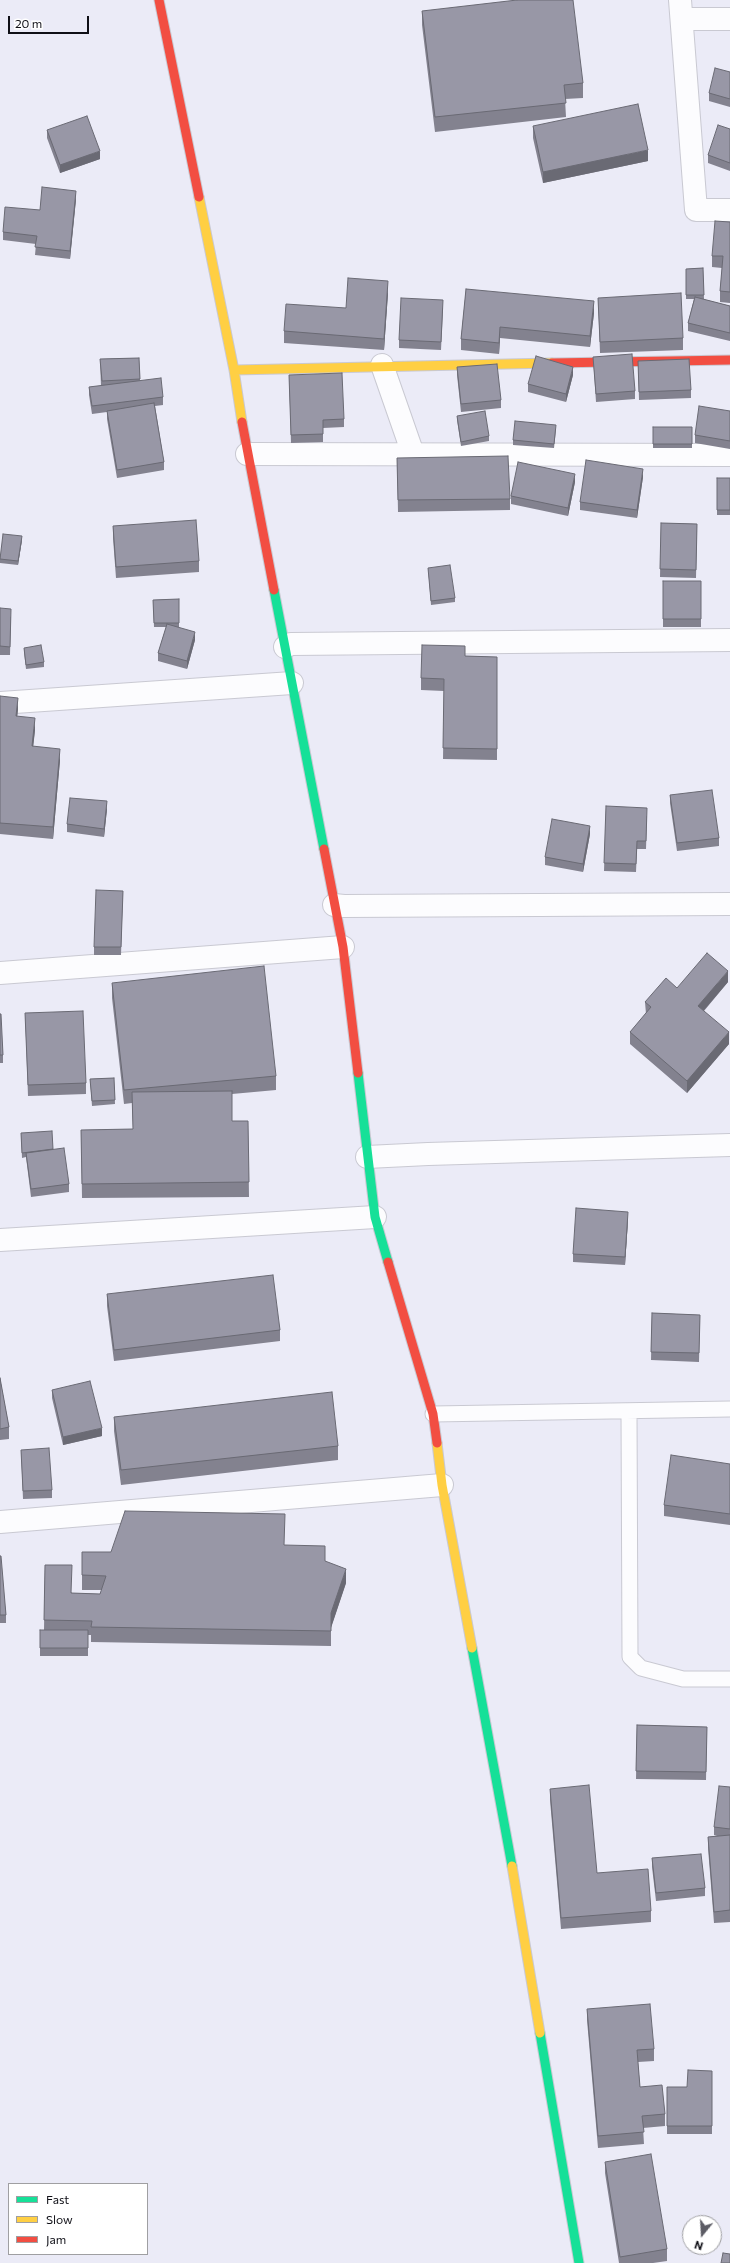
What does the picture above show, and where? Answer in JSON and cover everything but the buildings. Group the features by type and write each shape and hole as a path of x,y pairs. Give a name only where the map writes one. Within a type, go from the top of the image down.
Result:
{"street":[{"path":"159,0 234,370 247,454 343,947 375,1217 434,1414 442,1485 519,1908 579,2263"},
{"path":"730,19 681,10 696,210 730,210"},
{"path":"234,370 382,365 730,360"},
{"path":"382,365 413,454"},
{"path":"247,454 730,455"},
{"path":"285,647 291,644 730,640"},
{"path":"0,703 292,683"},
{"path":"334,905 730,904"},
{"path":"0,973 343,947"},
{"path":"367,1157 730,1145"},
{"path":"0,1240 375,1217"},
{"path":"0,1522 442,1485"}],"lane":[{"path":"434,1414 730,1409"},
{"path":"629,1411 630,1657 641,1668 683,1679 730,1679"}],"traffic: fast":[{"path":"274,590 324,849"},
{"path":"358,1073 375,1217 388,1262"},
{"path":"472,1648 512,1866"},
{"path":"540,2033 579,2263"}],"traffic: slow":[{"path":"199,197 234,370 242,422"},
{"path":"234,370 552,363"},
{"path":"437,1443 442,1485 472,1648"},
{"path":"512,1866 540,2033"}],"traffic: jam":[{"path":"159,0 199,197"},
{"path":"552,363 730,360"},
{"path":"242,422 274,590"},
{"path":"324,849 343,947 358,1073"},
{"path":"388,1262 433,1414 437,1443"}]}
